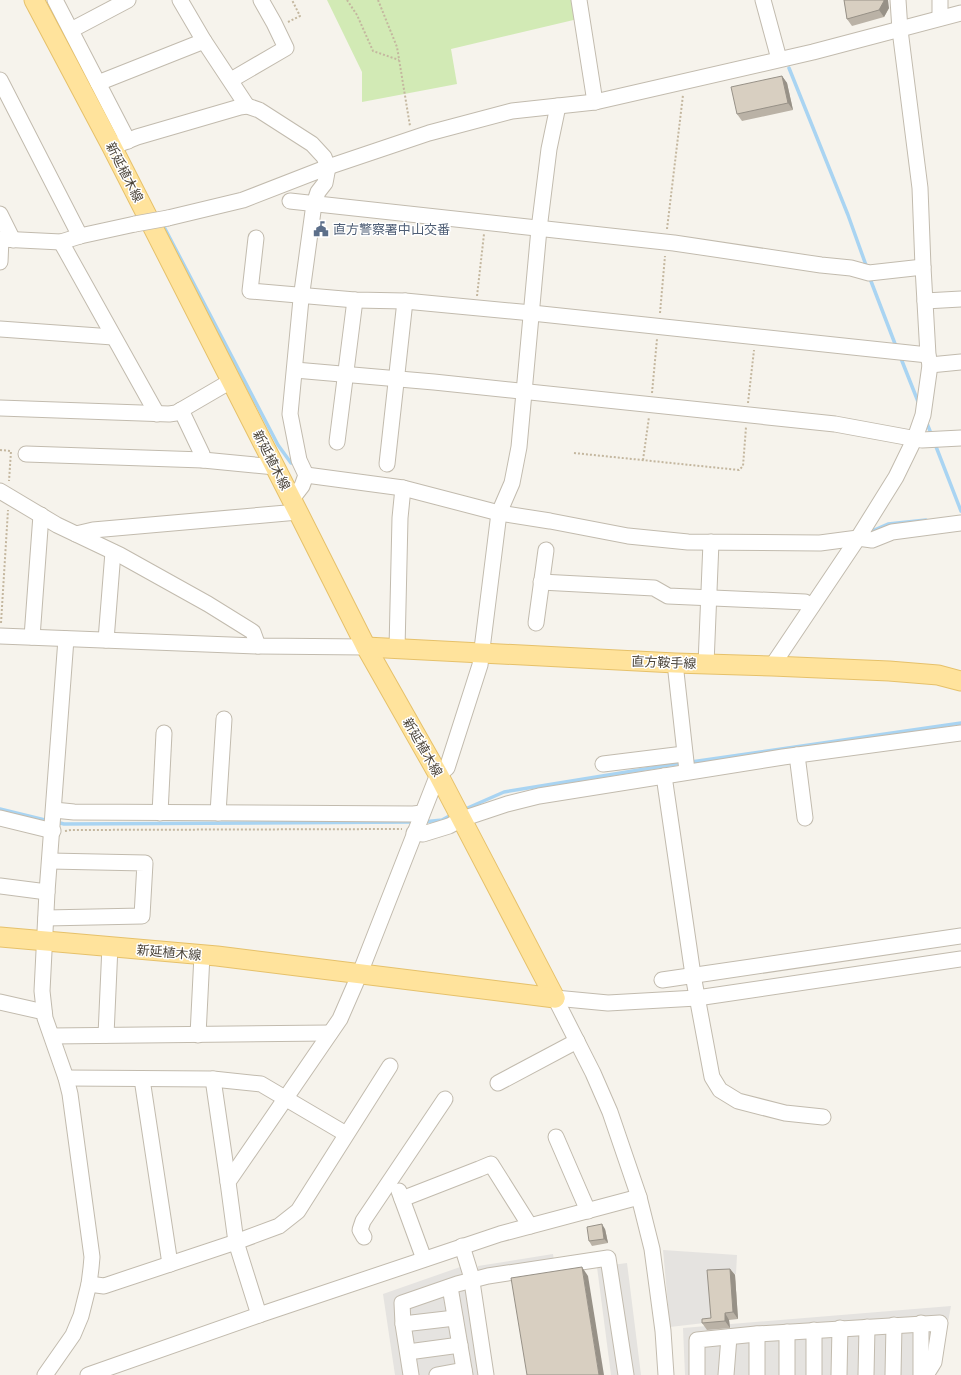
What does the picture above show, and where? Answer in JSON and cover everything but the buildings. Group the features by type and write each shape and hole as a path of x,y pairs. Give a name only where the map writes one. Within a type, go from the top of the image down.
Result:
{"main road":[{"name":"新延植木線","path":"34,0 120,144 231,381 366,647 438,774 555,998"},
{"name":"直方鞍手線","path":"366,647 675,663 888,671 938,676 961,681"},
{"name":"新延植木線","path":"0,938 45,940 202,955 360,973 555,998"}],"street":[{"path":"56,0 98,83 120,144 232,109 247,106 259,110 312,144 324,158 328,167 325,183 318,192 314,204 302,295 290,414 299,460 306,475 295,505 93,530 76,534"},
{"path":"75,28 128,0"},
{"path":"180,0 204,41 247,106"},
{"path":"230,80 286,48 277,28 261,0"},
{"path":"579,0 595,102"},
{"path":"763,0 779,59"},
{"path":"772,666 858,538 896,477 915,438 923,415 929,360 920,188 900,30 898,0"},
{"path":"940,0 940,18"},
{"path":"5,239 61,242 80,236 168,218 243,200 328,167 429,132 512,111 595,102 685,82 900,30 961,13"},
{"path":"98,83 204,41"},
{"path":"0,80 80,236"},
{"path":"228,1182 284,1098 340,1019 360,973 438,774 447,768 480,665 499,513 512,483 519,447 539,229 549,149 558,106"},
{"path":"290,202 666,242 822,266 851,268 869,273 923,267"},
{"path":"0,214 5,239 0,262"},
{"path":"256,238 250,291 532,313 756,337 929,360 961,362"},
{"path":"61,242 157,414"},
{"path":"925,301 961,299"},
{"path":"337,442 355,300"},
{"path":"388,464 405,302"},
{"path":"0,330 113,336"},
{"path":"295,370 398,379 834,424 922,440 961,438"},
{"path":"0,408 169,414 180,410 231,381"},
{"path":"180,410 202,454 203,460"},
{"path":"26,454 203,460 275,467"},
{"path":"306,475 403,488 499,513 628,536 688,542 820,543 858,538 872,540 892,532 961,524"},
{"path":"397,649 400,518 403,488"},
{"path":"4,493 41,516 113,552 208,604 253,632 258,646"},
{"path":"32,637 41,516"},
{"path":"706,664 711,542"},
{"path":"536,623 546,550"},
{"path":"106,640 113,552"},
{"path":"541,582 654,588 668,596 805,602 812,606"},
{"path":"0,636 258,646 366,647"},
{"path":"45,1375 73,1335 81,1316 89,1284 92,1257 70,1094 44,1012 42,991 47,892 53,831 66,639"},
{"path":"675,663 687,771"},
{"path":"218,813 224,719"},
{"path":"160,813 164,732"},
{"path":"414,833 423,834 449,826 462,819 507,804 539,796 687,771 961,733"},
{"path":"603,764 684,754"},
{"path":"797,755 805,818"},
{"path":"664,776 696,998 712,1077 720,1090 738,1101 785,1113 823,1117"},
{"path":"54,810 74,812 160,813 422,813"},
{"path":"0,818 53,831"},
{"path":"46,918 142,916 145,863 50,861"},
{"path":"0,886 47,892"},
{"path":"662,980 961,936"},
{"path":"106,1035 110,946"},
{"path":"198,1035 202,955"},
{"path":"555,998 608,1003 696,998 961,959"},
{"path":"555,998 593,1073 610,1112 639,1197 652,1249 663,1331 666,1375"},
{"path":"0,1002 44,1012"},
{"path":"52,1036 330,1033"},
{"path":"498,1083 577,1041"},
{"path":"89,1284 104,1286 279,1226 298,1211 390,1066"},
{"path":"66,1078 213,1079 261,1084 346,1134"},
{"path":"142,1079 170,1264"},
{"path":"213,1079 236,1242 259,1315"},
{"path":"364,1238 360,1230 364,1221 445,1099"},
{"path":"556,1137 588,1211"},
{"path":"402,1199 491,1164 530,1226"},
{"path":"393,1176 424,1259"},
{"path":"88,1375 462,1246 500,1234 639,1197"},
{"path":"462,1246 472,1281 486,1375"},
{"path":"411,1375 403,1324 402,1303 488,1276 608,1258 626,1375"},
{"path":"437,1375 464,1372 450,1287"},
{"path":"403,1324 455,1318"},
{"path":"697,1375 697,1340 840,1328 940,1323 934,1362 926,1375"},
{"path":"921,1324 921,1375"},
{"path":"893,1375 894,1325"},
{"path":"866,1375 867,1327"},
{"path":"839,1375 840,1328"},
{"path":"814,1330 814,1375"},
{"path":"787,1332 787,1375"},
{"path":"757,1334 757,1375"},
{"path":"726,1375 729,1337"},
{"path":"408,1352 460,1345"}],"path":[{"path":"277,28 300,16 292,0"},
{"path":"347,0 357,15 372,51 399,60"},
{"path":"378,0 397,47 413,138"},
{"path":"643,460 659,326 670,196 685,82"},
{"path":"476,308 485,223"},
{"path":"574,453 739,470 743,466 756,337"},
{"path":"0,450 11,451 4,493 0,636"},
{"path":"53,831 407,829 414,833"}],"green space":[{"path":"327,0 579,0 582,18 451,49 457,84 362,102 362,72"}],"shaded area":[{"path":"663,1250 737,1255 736,1274 709,1276 713,1322 670,1327"},
{"path":"553,1254 554,1261 478,1273 478,1266"},
{"path":"627,1263 641,1375 611,1375 597,1267"},
{"path":"463,1266 480,1375 395,1375 383,1294"},
{"path":"951,1306 939,1371 936,1375 685,1375 683,1328"}],"waterway":[{"path":"53,12 96,97"},
{"path":"789,68 848,215 867,268"},
{"path":"162,223 278,445 291,463 295,463"},
{"path":"869,276 897,349"},
{"path":"900,356 919,404"},
{"path":"926,421 932,436"},
{"path":"935,444 961,511"},
{"path":"872,531 888,524 926,520"},
{"path":"691,762 961,723"},
{"path":"463,810 504,792 682,763"},
{"path":"0,809 49,821"},
{"path":"423,822 442,820 453,814"},
{"path":"56,822 64,824 415,822"}],"place":[{"name":"直方警察署中山交番","path":"321,229"}]}
